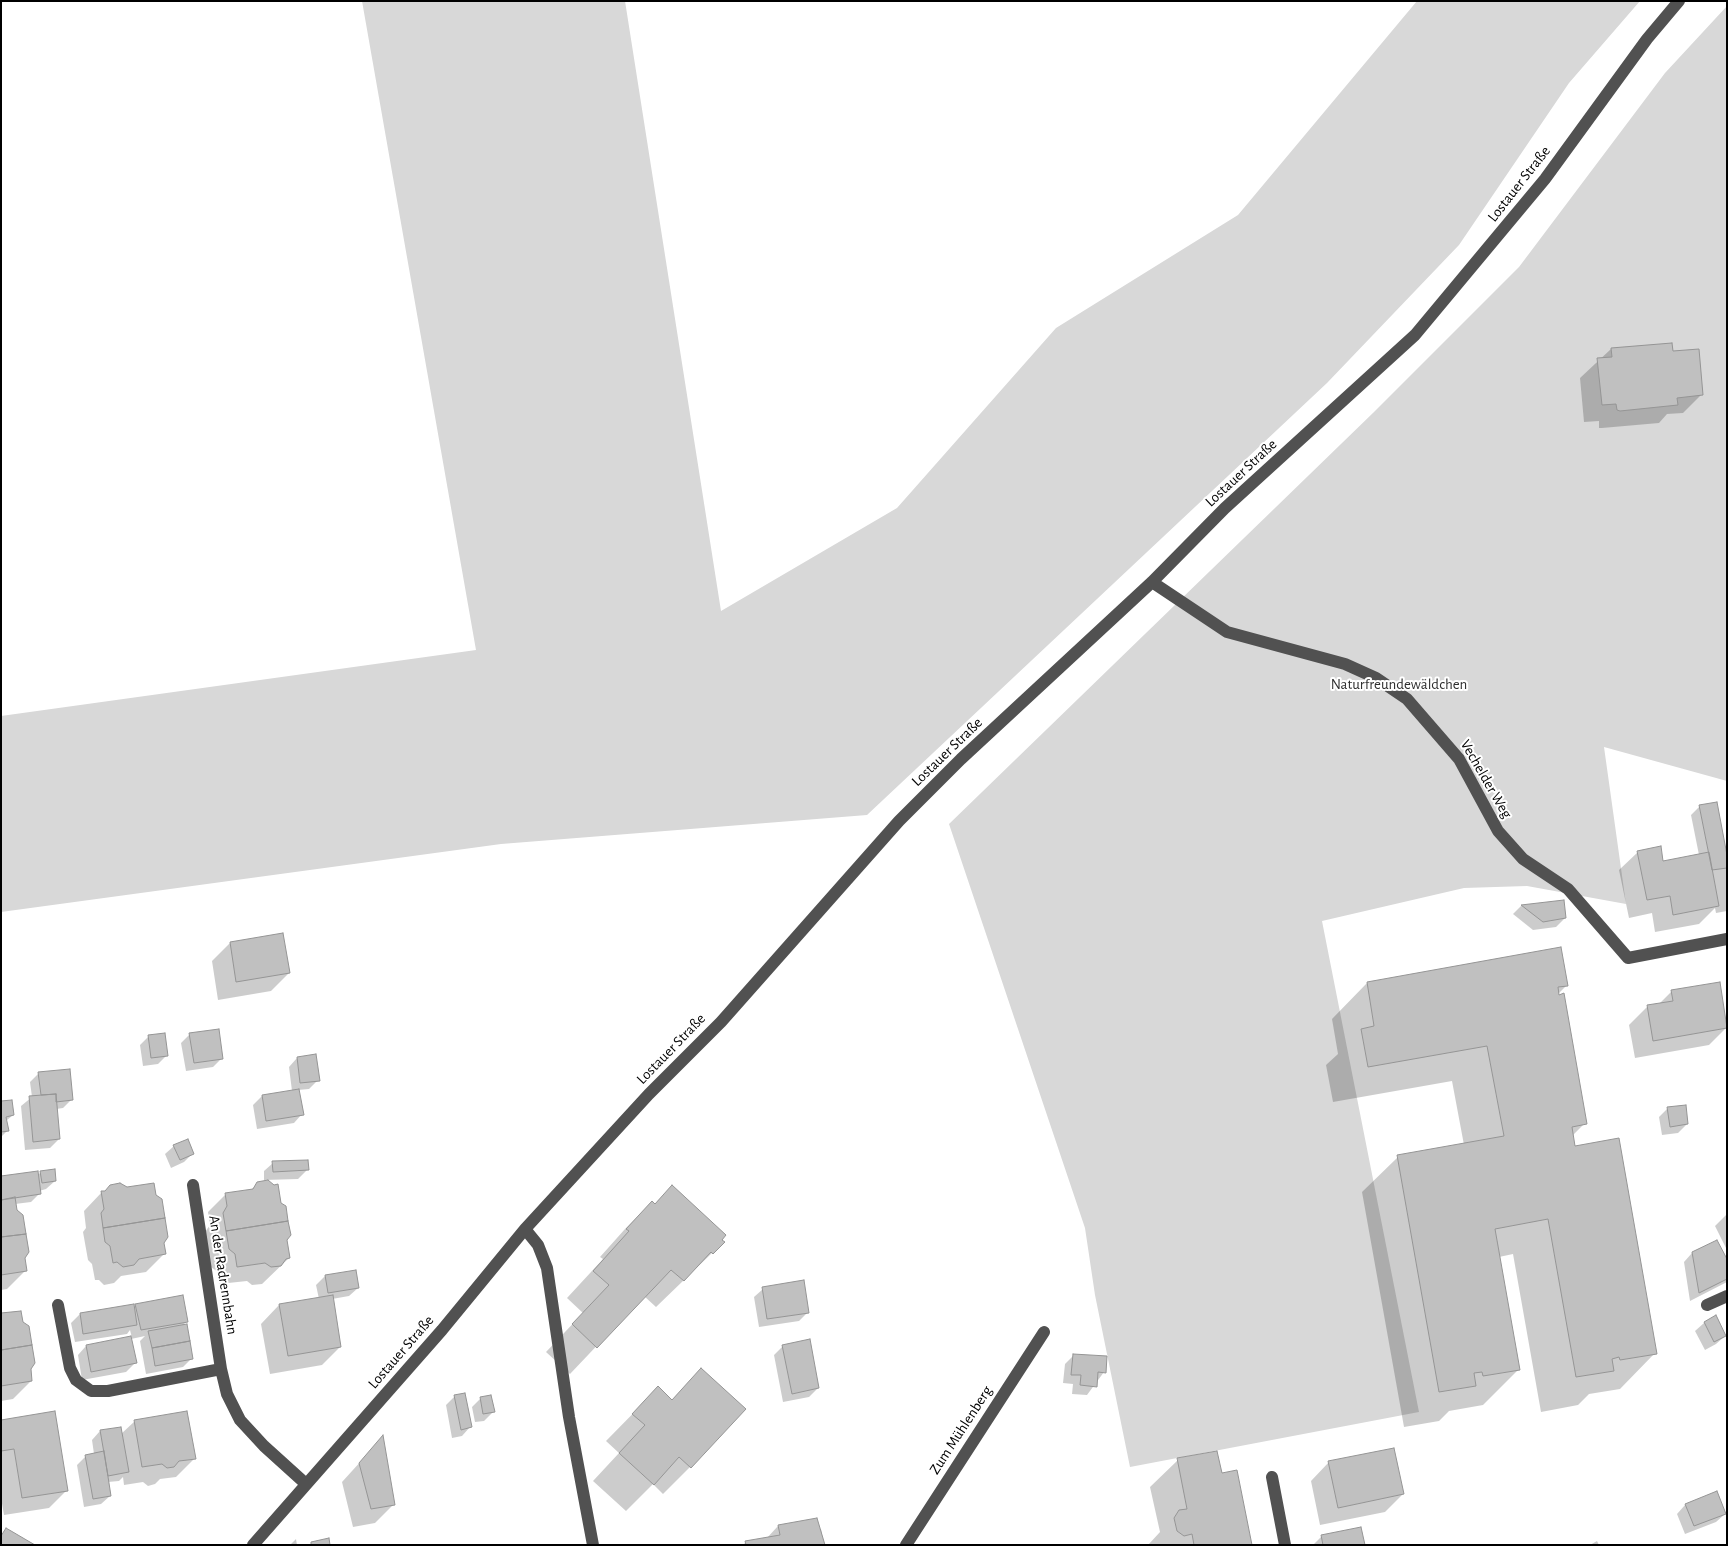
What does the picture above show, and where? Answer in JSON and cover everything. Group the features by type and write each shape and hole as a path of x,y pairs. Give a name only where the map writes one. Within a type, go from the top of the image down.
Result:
{"street":[{"name":"Lostauer Straße","path":"253,1545 442,1330 525,1229 649,1094 720,1022 899,821 961,759 1152,582 1225,508 1415,335 1545,180 1646,39 1679,1"},
{"name":"Vechelder Weg","path":"1152,582 1227,632 1345,664 1376,678 1407,699 1459,758 1498,832 1523,859 1568,889 1628,958 1727,940"},
{"name":"An der Radrennbahn","path":"193,1185 221,1369 227,1394 240,1420 264,1446 306,1484"},
{"path":"525,1229 538,1245 547,1268 569,1417 593,1545"},
{"path":"1707,1305 1727,1296"},
{"path":"58,1305 70,1368 76,1380 91,1391 108,1391 221,1369"},
{"name":"Zum Mühlenberg","path":"906,1545 1044,1332"},
{"path":"1272,1477 1285,1545"}],"green space":[{"path":"362,1 625,1 721,611 897,508 1056,328 1238,215 1417,1 1640,1 1569,83 1459,245 1327,383 867,815 501,844 1,912 1,716 476,650"},
{"name":"Naturfreundewäldchen","path":"1727,6 1727,781 1604,747 1626,904 1527,886 1464,888 1322,921 1419,1412 1130,1467 1095,1295 1085,1228 949,824 1374,412 1519,267 1665,73"}],"building":[{"path":"1672,343 1673,351 1699,349 1703,395 1677,398 1678,405 1620,411 1617,410 1616,404 1602,405 1597,358 1612,357 1611,348"},
{"path":"1717,802 1727,855 1727,868 1712,870 1699,805"},
{"path":"1661,846 1663,861 1709,852 1719,906 1673,915 1670,896 1647,900 1637,851"},
{"path":"1564,900 1566,918 1543,922 1521,905"},
{"path":"283,933 290,973 236,982 230,942"},
{"path":"1561,947 1568,986 1558,987 1559,995 1564,993 1587,1124 1572,1127 1575,1146 1619,1138 1657,1354 1620,1360 1619,1357 1612,1359 1614,1371 1576,1377 1548,1219 1495,1229 1520,1370 1483,1376 1482,1372 1474,1373 1476,1386 1439,1392 1397,1155 1504,1136 1487,1046 1368,1067 1361,1029 1374,1026 1367,982"},
{"path":"1720,982 1727,1028 1653,1041 1647,1005 1673,1001 1671,990"},
{"path":"219,1029 223,1059 194,1063 189,1033"},
{"path":"165,1033 168,1056 151,1058 148,1035"},
{"path":"316,1054 320,1081 300,1083 297,1057"},
{"path":"70,1069 73,1100 56,1102 56,1094 41,1095 38,1072"},
{"path":"299,1089 304,1115 266,1121 262,1095"},
{"path":"56,1094 60,1139 33,1142 29,1096"},
{"path":"12,1100 14,1115 6,1117 9,1131 1,1132 1,1101"},
{"path":"1686,1105 1688,1124 1670,1127 1667,1107"},
{"path":"188,1139 194,1154 180,1160 173,1145"},
{"path":"308,1160 309,1170 273,1172 272,1161"},
{"path":"55,1169 56,1181 42,1183 40,1171"},
{"path":"38,1171 41,1194 1,1200 1,1176"},
{"path":"268,1180 274,1185 278,1184 281,1203 286,1206 288,1221 226,1231 223,1213 227,1206 225,1193 253,1189 257,1182"},
{"path":"120,1183 127,1187 154,1183 156,1195 162,1199 165,1218 103,1228 101,1213 104,1209 101,1191 105,1191 110,1185"},
{"path":"672,1185 726,1235 722,1240 725,1242 713,1254 711,1252 684,1281 671,1270 597,1348 572,1324 609,1285 593,1271 629,1231 626,1229 652,1201 655,1204"},
{"path":"15,1197 17,1210 23,1215 26,1234 1,1237 1,1200"},
{"path":"165,1218 168,1237 164,1243 166,1254 139,1259 134,1265 123,1267 117,1262 113,1263 110,1246 105,1242 103,1228"},
{"path":"288,1221 291,1235 287,1240 290,1258 286,1259 281,1266 271,1267 265,1263 237,1267 235,1254 229,1249 226,1231"},
{"path":"26,1234 29,1252 25,1258 27,1271 1,1275 1,1237"},
{"path":"1717,1240 1727,1259 1727,1279 1699,1293 1692,1252"},
{"path":"356,1270 359,1288 328,1293 325,1275"},
{"path":"804,1280 809,1313 767,1319 762,1287"},
{"path":"183,1295 188,1322 141,1330 135,1304"},
{"path":"333,1295 341,1347 288,1356 279,1304"},
{"path":"134,1304 137,1325 83,1334 80,1313"},
{"path":"21,1311 23,1322 29,1326 32,1345 1,1350 1,1313"},
{"path":"1716,1315 1726,1336 1714,1342 1704,1322"},
{"path":"187,1324 190,1341 152,1348 148,1331"},
{"path":"131,1336 137,1363 91,1372 86,1345"},
{"path":"810,1339 819,1388 792,1394 782,1345"},
{"path":"190,1341 193,1359 155,1366 152,1348"},
{"path":"32,1345 35,1363 31,1369 32,1381 1,1386 1,1350"},
{"path":"1073,1354 1107,1356 1106,1373 1098,1372 1097,1387 1080,1385 1081,1375 1071,1375"},
{"path":"701,1368 746,1409 691,1468 679,1457 654,1485 619,1453 645,1425 632,1414 658,1386 672,1400"},
{"path":"465,1393 472,1427 461,1430 454,1395"},
{"path":"491,1395 495,1412 483,1414 480,1397"},
{"path":"55,1411 68,1491 22,1498 14,1449 1,1451 1,1420"},
{"path":"187,1411 196,1459 179,1461 174,1467 167,1468 162,1464 142,1467 134,1420"},
{"path":"121,1427 129,1472 108,1476 100,1430"},
{"path":"383,1435 395,1505 371,1509 359,1463"},
{"path":"1394,1448 1404,1494 1338,1508 1328,1461"},
{"path":"104,1451 111,1496 93,1499 85,1455"},
{"path":"1217,1451 1222,1473 1237,1470 1252,1545 1194,1545 1192,1534 1184,1536 1177,1531 1174,1518 1179,1510 1187,1509 1177,1458"},
{"path":"1717,1491 1726,1514 1694,1526 1685,1504"},
{"path":"817,1518 825,1545 746,1545 745,1541 780,1535 778,1525"},
{"path":"1361,1527 1365,1545 1323,1545 1321,1535"},
{"path":"6,1528 35,1545 1,1545 1,1536"},
{"path":"329,1538 330,1545 311,1545 311,1542"}]}
